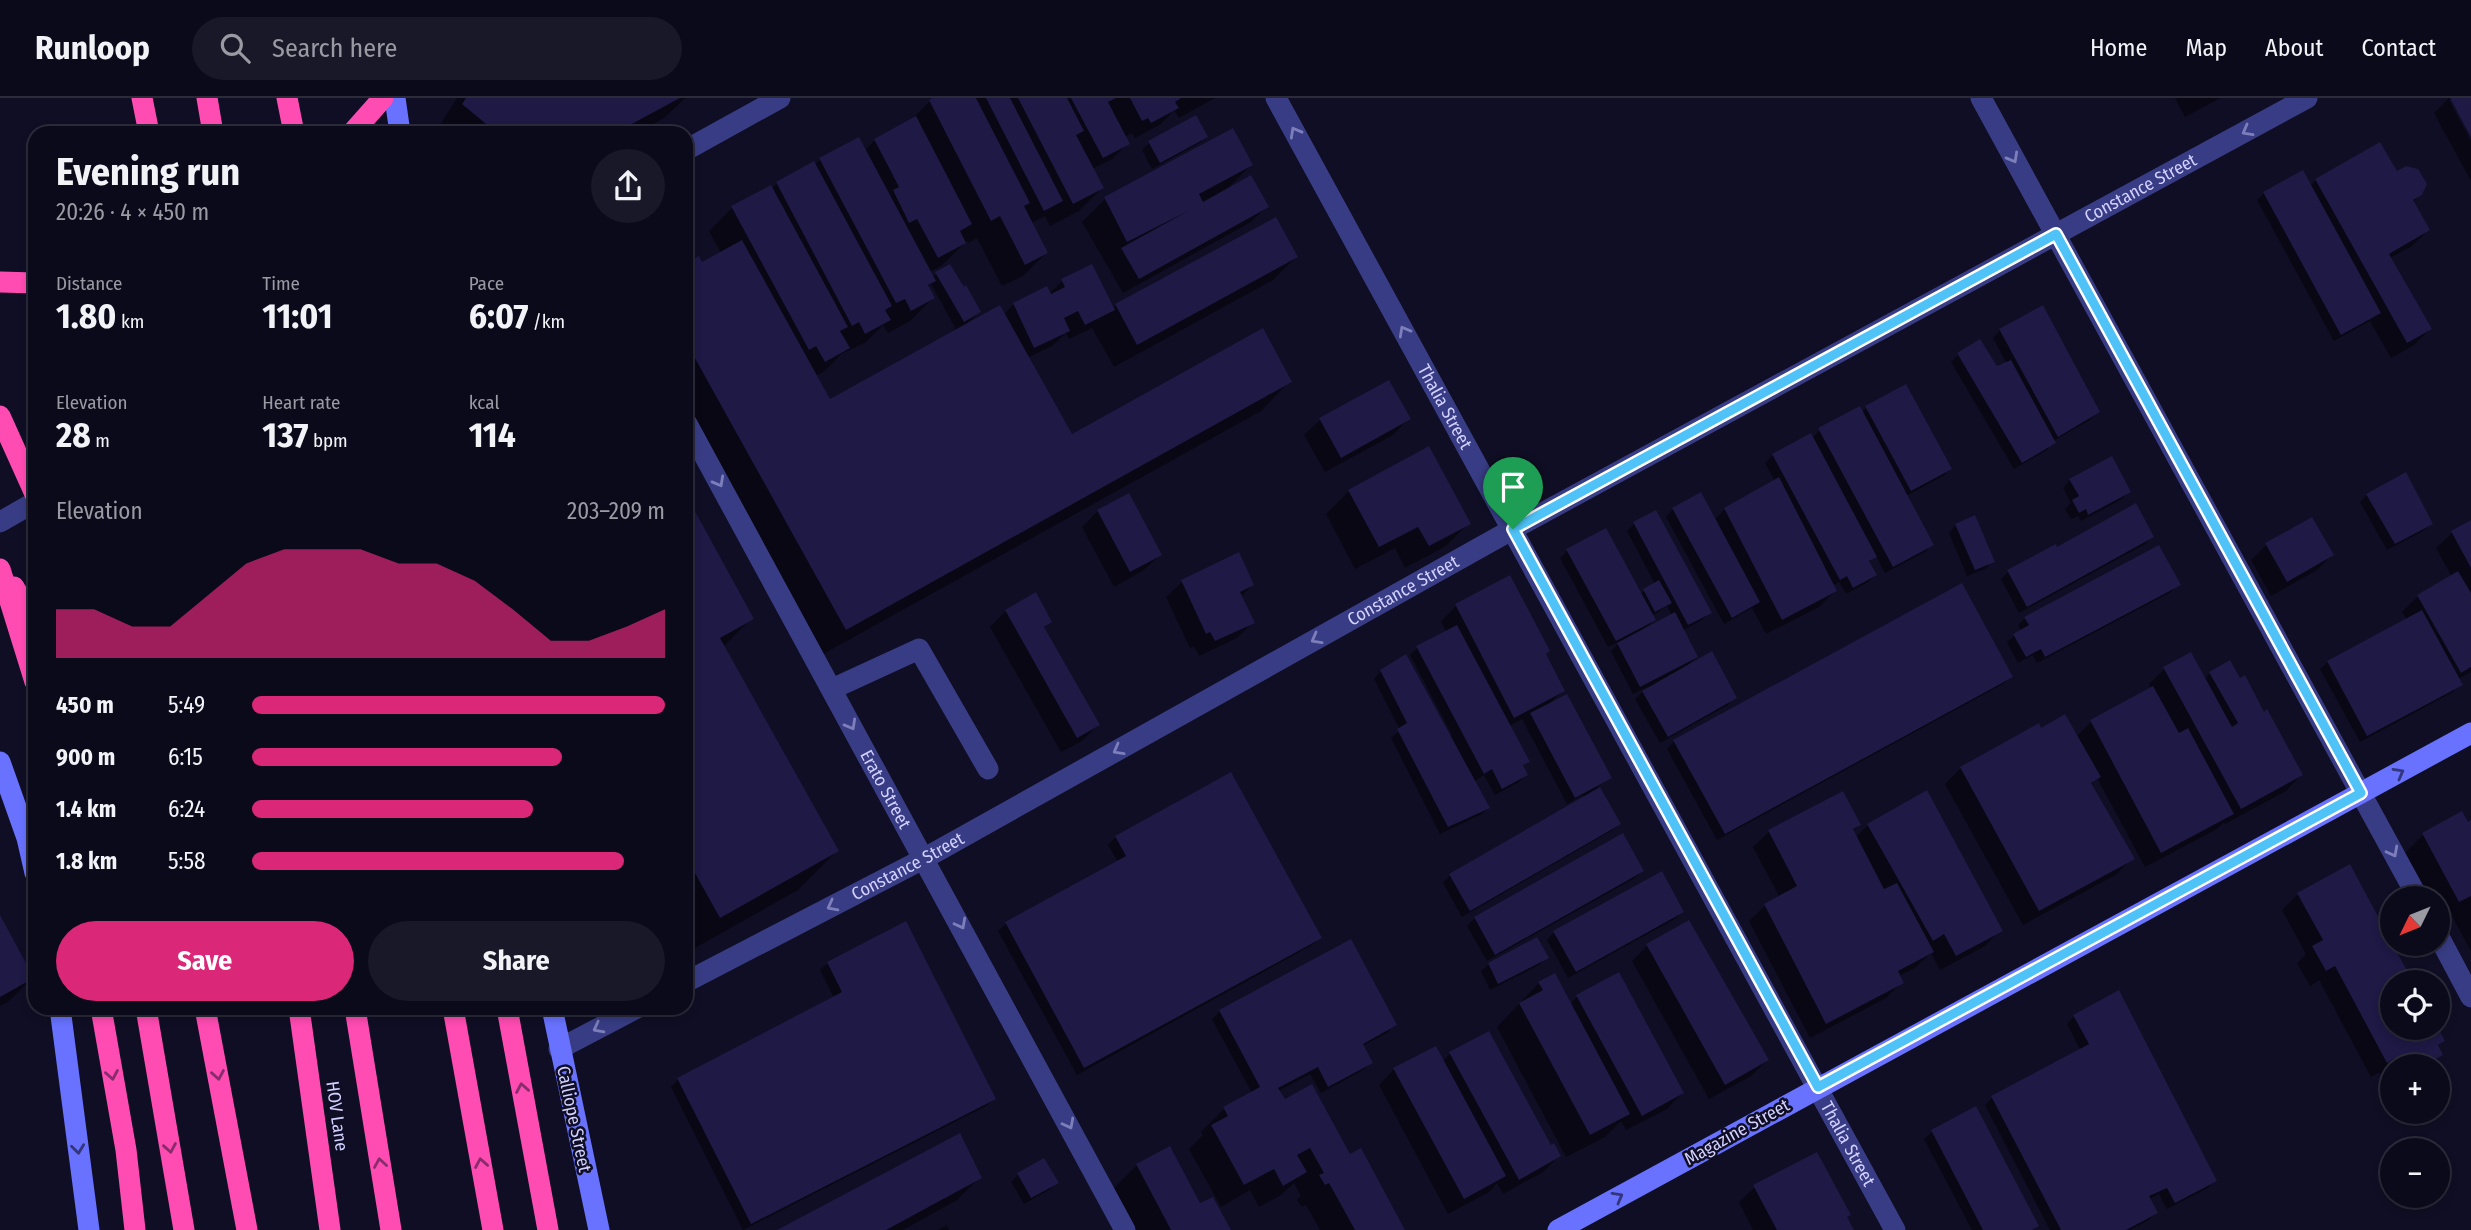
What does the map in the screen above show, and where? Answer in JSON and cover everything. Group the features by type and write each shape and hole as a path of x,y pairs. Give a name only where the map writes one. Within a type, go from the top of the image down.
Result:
{"highway":[{"path":"142,98 148,126"},
{"path":"208,98 212,126"},
{"path":"287,98 293,126"},
{"path":"358,126 383,98"},
{"path":"0,282 28,283"},
{"path":"0,416 28,478"},
{"path":"0,569 28,659"},
{"path":"0,579 17,588 28,609"},
{"path":"101,1015 126,1150 135,1230"},
{"path":"147,1015 184,1230"},
{"path":"206,1015 247,1230"},
{"name":"HOV Lane","path":"300,1015 330,1230"},
{"path":"356,1015 391,1230"},
{"path":"454,1015 493,1230"},
{"path":"508,1015 548,1229"}],"street":[{"path":"396,98 399,126"},
{"path":"693,146 780,98"},
{"name":"Thalia Street","path":"1276,98 1895,1230"},
{"path":"1981,98 2411,886"},
{"name":"Constance Street","path":"693,978 925,858 1513,529 2307,98"},
{"name":"Erato Street","path":"693,435 1125,1230"},
{"path":"0,522 28,506"},
{"path":"832,690 919,649 988,769"},
{"name":"Magazine Street","path":"1558,1230 2471,733"},
{"path":"0,762 28,842"},
{"path":"2449,956 2471,997"},
{"path":"61,1015 89,1230"},
{"name":"Calliope Street","path":"553,1015 599,1230"},
{"path":"559,1049 624,1015"}],"building":[{"path":"466,98 680,98 628,126 489,126 462,104"},
{"path":"976,98 1030,203 1024,206 1048,253 1025,265 1000,216 991,221 929,100"},
{"path":"986,98 1010,98 1063,201 1044,211"},
{"path":"1018,98 1067,98 1084,131 1076,135 1104,188 1073,204"},
{"path":"1071,98 1116,98 1108,102 1130,144 1103,158"},
{"path":"1130,98 1181,98 1175,102 1179,108 1151,123 1148,118 1142,121"},
{"path":"2450,98 2471,98 2471,137"},
{"path":"1196,115 1208,137 1160,163 1148,141"},
{"path":"916,116 972,224 960,231 966,243 938,258 917,219 909,223 893,190 899,187 874,139"},
{"path":"1233,128 1253,165 1199,194 1203,202 1251,175 1269,207 1139,279 1121,248 1188,211 1127,242 1104,197"},
{"path":"859,137 936,281 928,285 935,298 911,311 905,299 896,303 819,158"},
{"path":"2380,142 2397,171 2406,166 2418,169 2427,184 2422,195 2413,200 2430,230 2389,254 2432,329 2407,343 2315,179"},
{"path":"814,161 892,306 885,310 891,320 865,334 859,322 852,326 776,182"},
{"path":"2303,170 2381,313 2341,335 2263,192"},
{"path":"771,185 848,327 840,331 850,348 825,362 816,346 809,350 731,206"},
{"path":"1276,217 1298,257 1137,345 1115,304"},
{"path":"742,240 830,399 1000,305 1072,434 1263,328 1292,382 846,630 693,355 693,259 699,256 702,262"},
{"path":"950,264 981,312 964,322 935,272"},
{"path":"1092,264 1115,310 1085,325 1078,311 1064,318 1070,331 1034,348 1013,303 1047,286 1051,294 1065,287 1061,279"},
{"path":"2043,305 2100,412 2058,437 1999,329"},
{"path":"1980,339 1997,366 2011,360 2056,443 2022,463 1957,353"},
{"path":"1389,380 1411,419 1341,458 1319,418"},
{"path":"1906,384 1952,469 1911,491 1865,406"},
{"path":"1860,406 1934,545 1893,567 1818,428"},
{"path":"1811,433 1877,557 1869,561 1877,575 1853,588 1847,576 1840,580 1772,454"},
{"path":"1429,446 1471,524 1429,546 1418,527 1379,547 1348,490"},
{"path":"2112,456 2131,492 2088,515 2086,509 2079,513 2072,500 2079,496 2069,479"},
{"path":"2406,472 2433,524 2395,544 2366,494"},
{"path":"1779,477 1837,591 1782,620 1724,508"},
{"path":"1701,492 1760,602 1732,618 1672,508"},
{"path":"1129,493 1162,555 1130,572 1097,510"},
{"path":"2136,503 2154,537 2027,607 2007,570 2056,544 2057,547"},
{"path":"693,508 754,619 720,638 839,851 720,918 693,870"},
{"path":"1656,510 1712,613 1688,625 1633,522"},
{"path":"1975,515 1995,562 1975,570 1955,524"},
{"path":"2312,517 2334,555 2287,582 2265,543"},
{"path":"2471,520 2471,568 2451,531"},
{"path":"1606,528 1656,620 1616,641 1566,549"},
{"path":"2159,545 2181,585 2045,657 2041,649 2026,657 2013,634 2029,625 2024,617"},
{"path":"1239,552 1254,585 1240,592 1255,623 1215,641 1210,632 1206,634 1181,580"},
{"path":"2458,571 2471,593 2471,667 2461,673 2417,595"},
{"path":"1510,575 1550,651 1546,654 1565,691 1514,718 1455,604"},
{"path":"1659,580 1672,603 1655,612 1643,589"},
{"path":"1962,583 2013,677 1725,834 1673,740"},
{"path":"1036,592 1052,622 1044,627 1100,725 1077,738 1005,610"},
{"path":"2422,610 2463,685 2367,736 2327,661"},
{"path":"1675,612 1698,657 1640,687 1617,643"},
{"path":"1457,625 1530,762 1523,765 1528,775 1502,789 1492,769 1484,774 1416,646"},
{"path":"1712,651 1737,698 1668,737 1642,691"},
{"path":"2191,652 2232,727 2238,723 2209,672 2230,660 2240,678 2245,675 2264,712 2267,709 2303,775 2241,809 2163,667"},
{"path":"1406,654 1490,808 1448,827 1397,729 1407,723 1380,670"},
{"path":"2153,686 2179,733 2188,728 2234,814 2161,853 2090,720"},
{"path":"1567,694 1612,778 1575,798 1530,713"},
{"path":"2065,714 2101,777 2091,783 2135,859 2039,911 1960,767 2039,723 2041,728"},
{"path":"1231,772 1322,938 1084,1068 1005,922 1126,856 1115,836"},
{"path":"1600,787 1621,824 1470,911 1449,874"},
{"path":"1927,790 2003,931 1956,956 1944,934 1933,941 1867,824"},
{"path":"1843,791 1861,825 1853,829 1884,889 1897,883 1934,952 1898,971 1904,983 1826,1024 1764,904 1797,886 1768,830"},
{"path":"2462,811 2468,822 2471,820 2471,896 2459,902 2422,833"},
{"path":"1623,833 1644,871 1495,955 1474,917"},
{"path":"2350,864 2380,920 2380,956 2399,956 2407,970 2380,970 2380,1040 2444,1040 2438,1045 2442,1054 2382,1054 2335,966 2326,971 2312,946 2323,940 2297,893"},
{"path":"1662,871 1684,912 1576,972 1553,931"},
{"path":"0,915 28,967 28,981 0,997"},
{"path":"1689,920 1769,1060 1725,1085 1646,944"},
{"path":"906,921 996,1099 751,1224 677,1078 842,992 827,962"},
{"path":"1537,937 1549,958 1498,984 1488,963"},
{"path":"1351,939 1397,1025 1363,1044 1373,1063 1328,1087 1318,1067 1278,1088 1285,1099 1312,1084 1350,1154 1361,1148 1405,1230 1355,1230 1329,1183 1325,1185 1319,1175 1324,1173 1310,1148 1297,1155 1307,1172 1283,1186 1274,1169 1244,1185 1211,1125 1228,1116 1223,1107 1260,1087 1219,1010"},
{"path":"1619,972 1684,1093 1642,1116 1576,995"},
{"path":"1555,973 1630,1114 1590,1135 1519,1003 1543,990 1538,982"},
{"path":"2119,990 2217,1181 2175,1203 2167,1188 2149,1196 2158,1213 2126,1230 2061,1230 1991,1096 2089,1044 2073,1015"},
{"path":"1489,1031 1551,1145 1554,1143 1561,1156 1519,1180 1449,1052"},
{"path":"1436,1046 1506,1176 1464,1199 1393,1068"},
{"path":"1976,1106 2039,1226 2032,1230 1983,1230 1931,1130"},
{"path":"960,1133 982,1178 886,1230 777,1230"},
{"path":"1170,1146 1200,1203 1213,1197 1231,1230 1171,1230 1136,1164"},
{"path":"1817,1152 1851,1215 1847,1217 1854,1230 1777,1230 1753,1185"},
{"path":"1044,1158 1059,1183 1031,1198 1017,1173"}],"route":[{"path":"2056,234 2361,793 1818,1087 1513,529 2056,234"}]}
